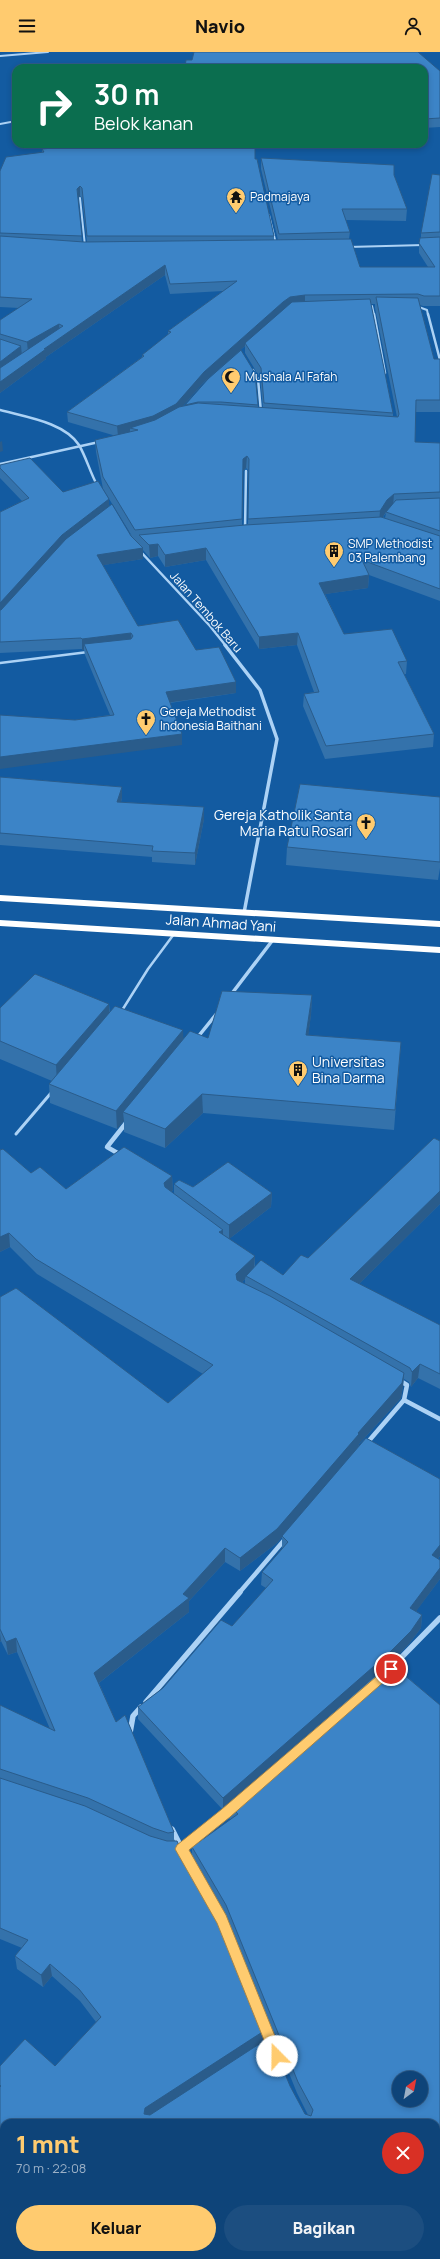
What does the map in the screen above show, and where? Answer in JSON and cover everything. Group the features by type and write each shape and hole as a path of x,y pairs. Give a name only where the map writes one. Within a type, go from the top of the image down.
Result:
{"highway":[{"name":"Jalan Ahmad Yani","path":"0,898 244,914 440,924"},
{"name":"Jalan Ahmad Yani","path":"0,923 272,941 440,950"}],"street":[{"path":"0,56 48,52"},
{"path":"0,124 12,122"},
{"path":"78,248 85,249 80,198"},
{"path":"269,213 277,248"},
{"path":"340,247 425,245"},
{"path":"364,306 380,306"},
{"path":"372,306 386,376"},
{"path":"410,306 417,306 427,310 440,360"},
{"path":"250,366 258,379 262,417"},
{"path":"0,410 55,427 71,436 78,445 101,491"},
{"path":"0,464 78,445 100,442"},
{"path":"245,534 246,471"},
{"name":"Jalan Tembok Baru","path":"134,545 210,626 260,690 272,718 277,739 244,914"},
{"path":"225,1002 272,941"},
{"path":"191,1045 220,1008"},
{"path":"127,1158 107,1147 132,1117"},
{"path":"363,1448 404,1400 407,1385 394,1377"},
{"path":"404,1400 440,1419"},
{"path":"133,1741 130,1726 133,1716 292,1531"},
{"path":"385,1674 440,1618"},
{"path":"391,1669 397,1674"},
{"path":"175,1849 181,1849 238,1803"},
{"path":"168,1821 189,1862"},
{"path":"263,2022 274,2049"},
{"path":"265,2047 272,2043"}],"lane":[{"path":"0,663 92,652"},
{"path":"119,1014 148,969 174,934"},
{"path":"16,1134 52,1092"}],"building":[{"path":"194,52 418,52 440,71 440,118 428,119 428,64 185,64 186,60 192,60"},
{"path":"255,148 255,159 257,159 274,236 87,236 82,188 80,186 77,189 82,236 0,233 0,171 6,157 44,152 42,149"},
{"path":"261,158 394,165 394,175 407,209 342,209 350,232 279,234"},
{"path":"432,174 440,175 440,232 421,233"},
{"path":"0,236 84,242 351,239 360,267 435,267 419,243 420,238 440,237 440,296 424,296 418,294 305,295 290,297 204,372 176,404 153,416 117,426 67,412 144,356 142,355 171,332 168,331 237,281 170,284 165,265 44,349 46,349 0,382 0,368 63,326 59,324 27,342 0,334 0,320 32,299 0,297"},
{"path":"376,297 418,298 434,359 440,359 440,400 416,400 415,442 440,443 440,492 394,494 387,500 380,511 248,519 249,459 247,456 243,459 242,519 135,530 103,477 95,440 138,430 130,428 155,420 179,407 198,403 398,417 399,414"},
{"path":"370,299 393,413 264,403 261,368 245,343 292,302"},
{"path":"0,339 21,346 0,362"},
{"path":"241,350 255,373 258,405 198,402 185,405 208,379"},
{"path":"30,458 63,492 98,481 109,499 62,535 0,603 0,512 29,498 0,468 0,465"},
{"path":"440,498 440,531 386,512 396,500"},
{"path":"112,504 131,536 143,548 97,555 138,626 178,620 196,650 219,647 236,682 166,692 182,734 0,757 0,715 75,720 114,715 84,644 131,639 133,636 131,633 82,639 0,642 0,610 66,539"},
{"path":"381,517 440,536 440,589 362,560 369,575 319,583 344,634 392,629 407,661 398,662 434,734 326,746 304,694 319,692 298,633 259,637 206,548 165,555 158,544 149,545 139,535 245,525"},
{"path":"0,777 122,787 117,802 204,807 195,853 152,851 153,846 0,833"},
{"name":"Gereja Katholik Santa Maria Ratu Rosari","path":"300,784 440,797 440,862 287,847"},
{"path":"35,974 109,1004 56,1065 0,1041 0,1008"},
{"name":"Universitas Bina Darma","path":"222,991 312,995 306,1035 401,1042 395,1110 202,1094 165,1129 123,1112 190,1031 208,1038"},
{"path":"115,1006 183,1030 116,1111 49,1084"},
{"path":"434,1138 440,1141 440,1191 350,1279 440,1325 440,1374 420,1364 412,1372 410,1368 246,1276 261,1260 283,1275 301,1255 308,1258"},
{"path":"124,1147 172,1176 164,1183 165,1187 223,1230 219,1232 255,1256 236,1274 237,1280 270,1296 404,1373 402,1383 277,1529 240,1558 225,1548 183,1594 189,1598 94,1673 116,1722 125,1715 174,1832 168,1833 153,1828 88,1798 0,1769 0,1705 55,1731 16,1638 6,1642 0,1629 0,1297 16,1288 168,1403 213,1365 36,1259 9,1233 0,1237 0,1150 3,1149 31,1173 40,1167 66,1189"},
{"path":"228,1162 272,1193 229,1225 174,1184 179,1180 193,1187"},
{"path":"366,1438 440,1479 440,1545 432,1555 440,1560 440,1568 410,1608 422,1615 411,1631 389,1653 223,1798 138,1707 163,1688 221,1620 232,1626 273,1580 262,1572 288,1542 282,1536"},
{"path":"390,1663 440,1705 440,2119 0,2119 0,2066 25,2039 55,2066 101,2017 79,1989 50,1964 41,1975 15,1956 28,1940 0,1928 0,1778 85,1806 150,1836 167,1841 177,1841 183,1854 185,1852 218,1908 267,2029 145,2108 144,2114 150,2115 270,2037 290,2086 305,2114 311,2116 313,2110 298,2082 226,1905 192,1847 238,1814 228,1804"}],"place":[{"name":"Padmajaya","path":"236,214"},
{"name":"Mushala Al Fafah","path":"231,394"},
{"name":"SMP Methodist 03 Palembang","path":"334,568"},
{"name":"Gereja Methodist Indonesia Baithani","path":"146,736"},
{"name":"Gereja Katholik Santa Maria Ratu Rosari","path":"366,840"},
{"name":"Universitas Bina Darma","path":"298,1087"}],"route":[{"path":"277,2056 222,1919 181,1849 226,1813 391,1669"}]}
